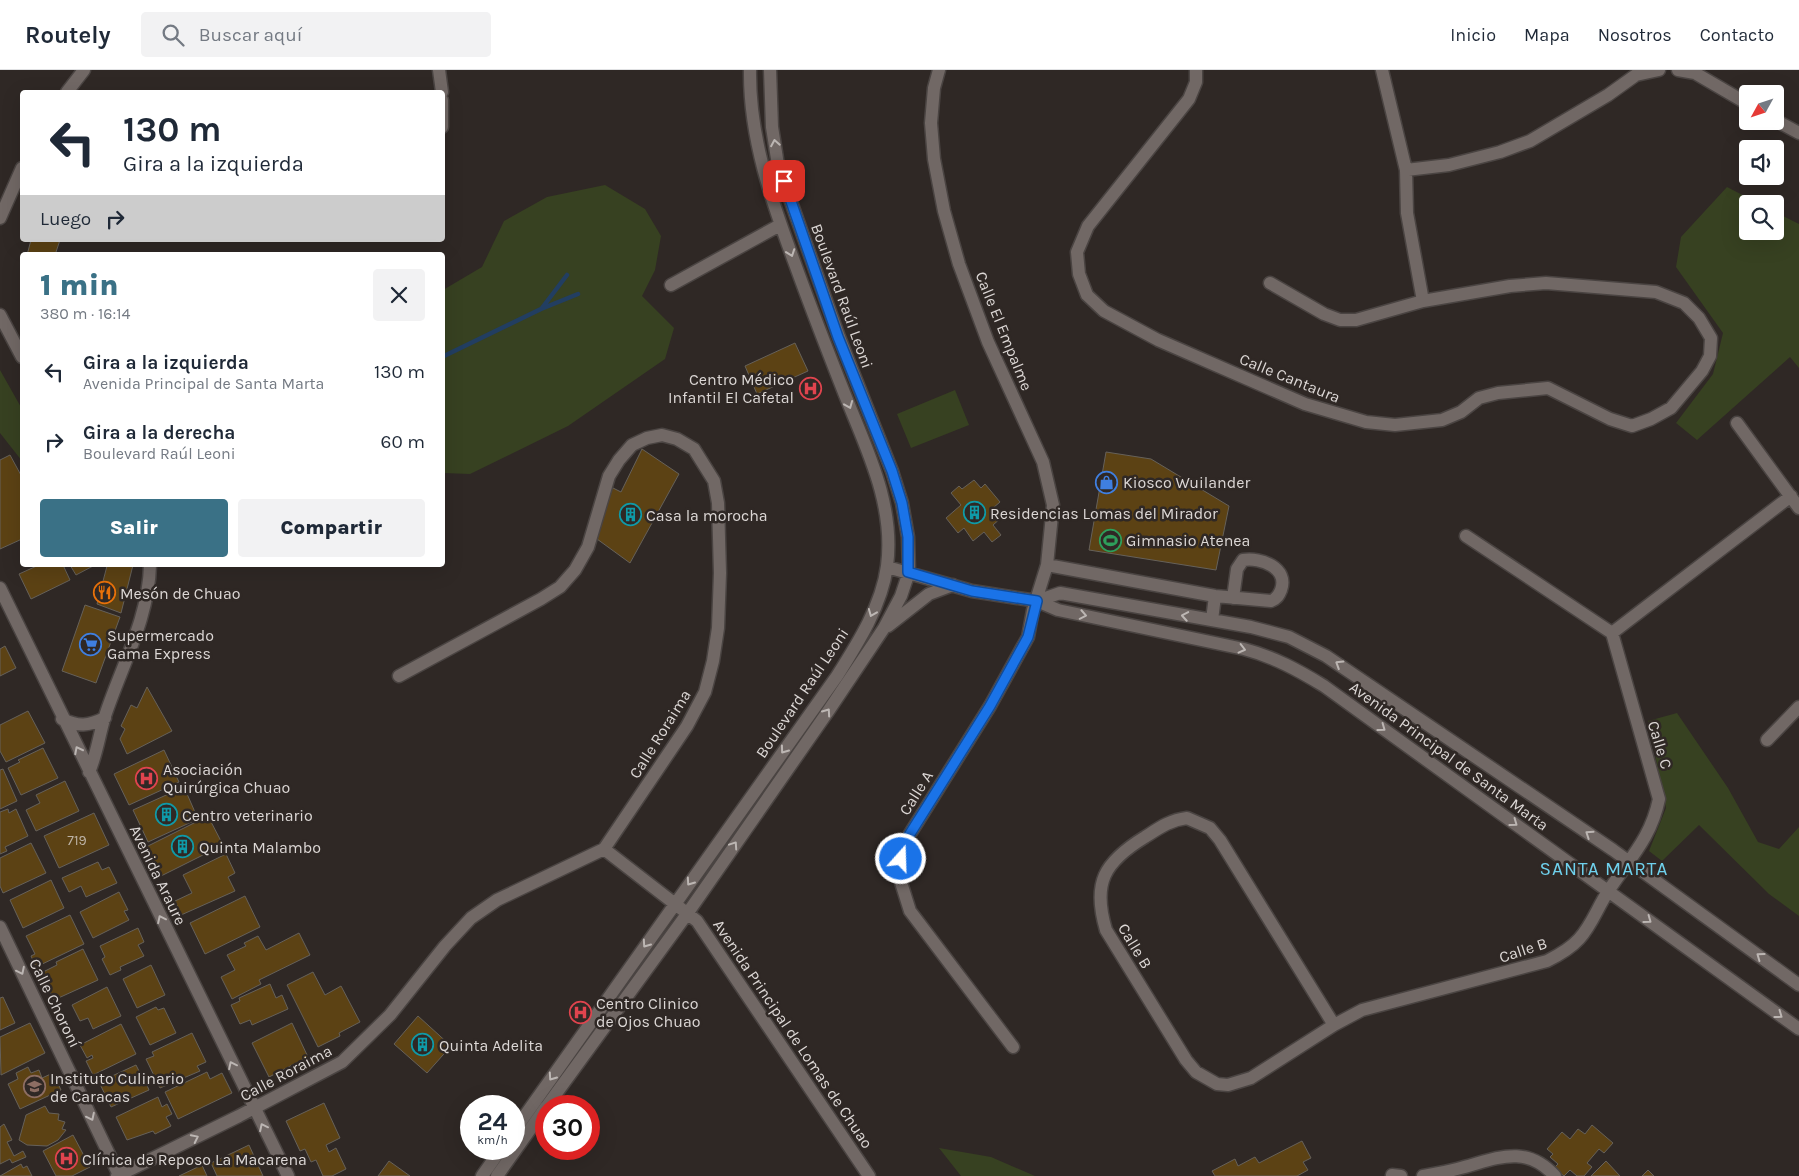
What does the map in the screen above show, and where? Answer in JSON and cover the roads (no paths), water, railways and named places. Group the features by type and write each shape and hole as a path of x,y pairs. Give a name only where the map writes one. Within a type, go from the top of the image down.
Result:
{"street":[{"path":"69,90 84,70"},
{"path":"439,70 442,90"},
{"name":"Boulevard Raúl Leoni","path":"525,1115 849,658 869,622 887,567 886,512 878,478 780,225 758,148 752,115 750,70"},
{"name":"Boulevard Raúl Leoni","path":"556,1095 687,914 884,628 901,596 908,572 908,537 902,503 892,471 838,337 778,165 772,127 770,70"},
{"name":"Calle El Empalme","path":"939,70 934,88 931,122 934,159 944,211 959,264 988,342 1043,462 1050,484 1053,506 1046,564 1037,601"},
{"name":"Calle Cantaura","path":"1196,70 1196,82 1189,100 1088,226 1080,241 1077,252 1081,284 1093,303 1118,320 1158,340 1305,404 1366,422 1395,425 1442,420 1460,412 1479,398 1498,393 1548,388 1610,419 1632,426 1651,419 1671,408 1702,372 1710,356 1711,338 1699,318 1684,303 1656,292 1546,283 1510,286 1423,301 1356,320 1340,320 1324,314 1270,283"},
{"path":"1382,70 1406,170 1407,214 1423,301"},
{"path":"1406,170 1450,165 1500,152 1530,141 1608,95 1636,75 1659,70"},
{"path":"1678,70 1694,74 1739,99"},
{"path":"1784,125 1799,133"},
{"path":"0,218 20,173"},
{"path":"671,285 780,225"},
{"path":"0,315 20,353"},
{"path":"1738,423 1799,508"},
{"name":"Calle Roraima","path":"118,1176 330,1069 352,1054 390,1014 445,946 471,918 497,900 604,848 687,726 705,692 713,661 718,628 720,573 718,503 714,481 694,449 677,439 662,435 647,438 632,445 619,460 609,476 588,548 575,570 560,587 541,600 399,676"},
{"path":"1466,536 1612,633 1791,496"},
{"path":"1046,564 1233,598"},
{"path":"89,772 97,755 105,718 142,618 148,594 150,567"},
{"name":"Avenida Principal de Santa Marta","path":"887,567 1012,599 1037,601 1058,610 1244,649 1268,656 1293,667 1324,686 1799,1029"},
{"path":"884,628 929,594 953,585"},
{"name":"Avenida Araure","path":"0,588 62,719 288,1176"},
{"name":"Avenida Principal de Santa Marta","path":"1037,601 1060,593 1212,620 1289,637 1326,656 1629,862 1799,985"},
{"path":"1212,620 1215,596"},
{"name":"Calle A","path":"1013,1048 910,911 900,876 901,859 908,837 990,706 1028,637 1037,601"},
{"name":"Calle C","path":"1608,891 1645,840 1654,820 1659,799 1612,633"},
{"path":"1768,740 1799,707"},
{"path":"62,719 88,726 105,718"},
{"name":"Calle B","path":"1334,1025 1210,828 1187,818 1172,820 1122,851 1111,865 1103,878 1099,896 1100,912 1106,930 1186,1060 1205,1079 1217,1084 1228,1085 1251,1078 1334,1025 1362,1010 1547,961 1562,954 1578,941 1588,928 1608,891"},
{"name":"Avenida Principal de Lomas de Chuao","path":"604,848 697,921 870,1176"},
{"name":"Calle Choroní","path":"0,927 118,1176"},
{"name":"Boulevard Raúl Leoni","path":"497,1176 535,1124"},
{"path":"1423,1176 1458,1169 1492,1157 1518,1156 1541,1162 1555,1176"},
{"path":"482,1176 493,1160"}],"waterway":[{"path":"542,308 567,275"},
{"path":"445,356 541,309 578,294"}],"place":[{"name":"Centro Médico Infantil El Cafetal","path":"810,388"},
{"name":"Kiosco Wuilander","path":"1107,482"},
{"name":"Residencias Lomas del Mirador","path":"974,513"},
{"name":"Casa la morocha","path":"630,515"},
{"name":"Gimnasio Atenea","path":"1110,540"},
{"name":"Mesón de Chuao","path":"104,593"},
{"name":"Supermercado Gama Express","path":"91,644"},
{"name":"Asociación Quirúrgica Chuao","path":"147,778"},
{"name":"Centro veterinario","path":"166,815"},
{"name":"Quinta Malambo","path":"183,847"},
{"name":"Centro Clinico de Ojos Chuao","path":"580,1012"},
{"name":"Quinta Adelita","path":"423,1045"},
{"name":"Instituto Culinario de Caracas","path":"34,1087"},
{"name":"Clínica de Reposo La Macarena","path":"66,1159"}],"district":[{"name":"SANTA MARTA","path":"1604,869"}]}
